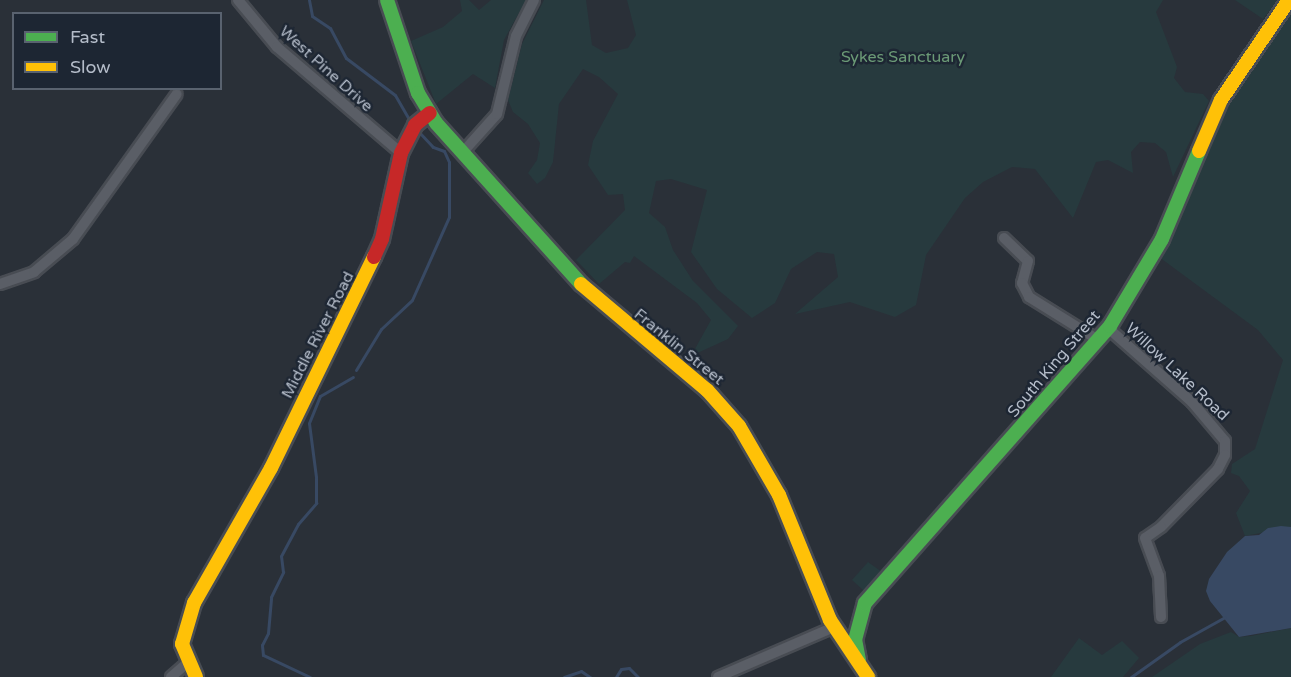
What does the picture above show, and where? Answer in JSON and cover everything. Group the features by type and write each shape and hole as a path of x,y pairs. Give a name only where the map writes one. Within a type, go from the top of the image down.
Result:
{"street":[{"name":"West Pine Drive","path":"238,0 278,47 401,153"},
{"path":"387,0 425,116"},
{"path":"462,153 497,114 516,36 534,0"},
{"name":"South King Street","path":"859,662 855,640 865,603 1108,328 1162,238 1221,100 1289,0"},
{"path":"0,284 34,272 73,239 177,94"},
{"name":"Middle River Road","path":"196,677 187,663 182,644 194,603 271,468 373,263 401,153 425,116"},
{"name":"Franklin Street","path":"425,116 462,153 593,297 701,385 739,426 779,495 834,627 868,677"},
{"path":"1004,238 1028,261 1022,283 1029,297 1098,340"},
{"name":"Willow Lake Road","path":"1108,328 1192,402 1225,441 1225,455 1218,469 1161,527 1145,537 1159,576 1161,617"},
{"path":"718,677 834,627"},
{"path":"171,677 187,663"}],"green space":[{"path":"460,0 469,0 479,10 491,0 526,0 504,40 495,88 473,74 436,104 411,41 443,27 462,11"},
{"name":"Sykes Sanctuary","path":"544,0 586,0 592,45 606,53 628,48 636,35 627,0 1163,0 1156,12 1177,67 1174,78 1185,92 1203,94 1209,101 1173,177 1166,152 1155,143 1140,142 1131,152 1133,173 1108,160 1096,162 1073,218 1035,169 1012,167 983,182 965,198 926,255 916,305 895,317 850,302 795,314 838,277 834,254 817,252 791,269 775,303 752,318 717,289 691,252 707,190 671,179 656,181 649,213 665,227 673,250 693,281 738,326 728,339 691,356 711,320 697,303 634,256 630,263 625,262 599,284 576,260 625,210 623,194 608,195 588,165 593,141 618,94 599,77 583,69 559,104 553,162 545,178 537,184 528,173 537,160 540,143 528,124 513,112 508,100 522,44"},
{"path":"1235,0 1278,0 1263,19"},
{"path":"1291,10 1291,527 1245,536 1236,513 1250,491 1239,476 1231,473 1232,464 1255,449 1283,360 1258,330 1159,257 1214,121"},
{"path":"868,562 893,580 874,600 852,580"},
{"path":"1291,628 1291,677 1152,677 1200,644 1231,632 1239,637"},
{"path":"1079,638 1102,655 1122,641 1139,658 1123,677 1051,677"}],"water":[{"path":"1291,527 1291,628 1239,637 1210,601 1206,591 1209,579 1227,552 1245,536 1259,535 1268,528"}],"waterway":[{"path":"309,0 312,16 330,28 346,58 395,95 411,123"},
{"path":"356,370 381,329 412,300 449,217 449,162 444,151 433,147 417,130"},
{"path":"310,677 263,655 262,645 268,633 271,597 283,572 281,556 298,524 316,503 316,477 309,423 320,396 353,377"},
{"path":"1131,677 1180,642 1225,617"},
{"path":"616,677 621,669 629,668 638,677"},
{"path":"564,677 581,671 590,677"}],"traffic: fast":[{"path":"387,0 418,93 436,123 581,284"},
{"path":"859,660 855,640 865,603 1110,326 1162,239 1199,151"}],"traffic: slow":[{"path":"1199,151 1221,100 1289,0"},
{"path":"196,677 182,644 194,603 271,468 374,257"},
{"path":"581,284 707,390 739,426 779,495 830,620 868,677"}],"traffic: jam":[{"path":"374,257 382,239 401,153 415,125 430,113"}]}
